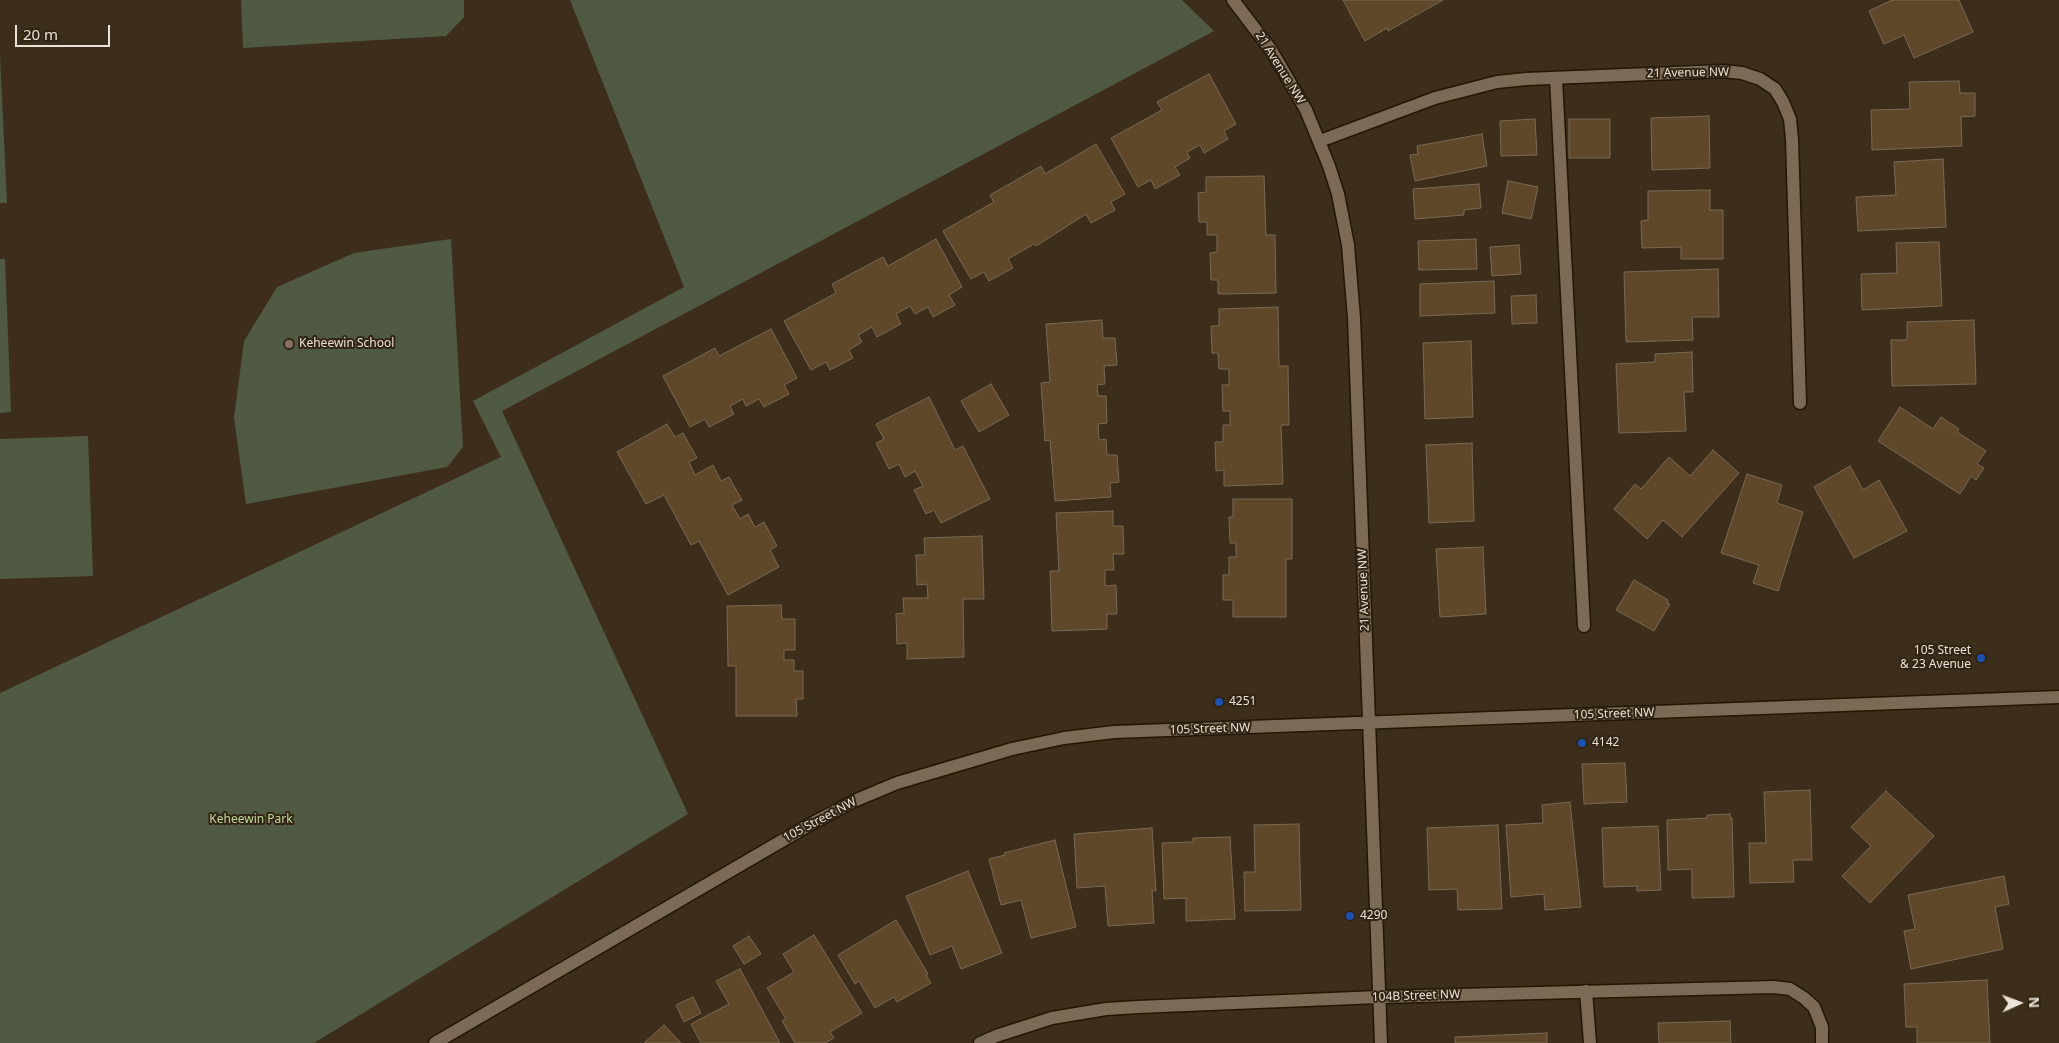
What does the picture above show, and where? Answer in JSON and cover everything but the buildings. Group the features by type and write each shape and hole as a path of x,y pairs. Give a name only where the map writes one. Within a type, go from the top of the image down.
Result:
{"street":[{"name":"21 Avenue NW","path":"1233,0 1271,50 1292,84 1320,140 1338,194 1348,245 1352,283 1381,1043"},
{"name":"21 Avenue NW","path":"1320,140 1435,98 1506,81 1723,72 1742,73 1760,79 1775,89 1790,119 1800,403"},
{"path":"1556,78 1584,626"},
{"name":"105 Street NW","path":"435,1043 809,825 854,801 897,783 1004,751 1064,738 1114,732 2059,697"},
{"name":"104B Street NW","path":"980,1043 1052,1018 1106,1009 1379,997 1774,987 1790,989 1814,1007 1822,1027 1822,1043"},
{"path":"1586,991 1590,1043"}],"green space":[{"path":"241,0 464,0 464,17 446,36 243,48"},
{"name":"Keheewin Park","path":"570,0 1182,0 1214,31 502,411 688,814 314,1043 0,1043 0,693 501,457 473,401 684,287"},
{"path":"0,55 7,203 0,203"},
{"path":"451,239 463,447 447,467 246,504 234,418 244,341 277,287 354,253"},
{"path":"0,259 5,259 11,412 0,413"},
{"path":"88,436 93,576 0,579 0,439"}],"place":[{"name":"Keheewin School","path":"289,344"},
{"name":"105 Street & 23 Avenue","path":"1981,658"},
{"name":"4251","path":"1219,702"},
{"name":"4142","path":"1582,743"},
{"name":"4290","path":"1350,916"}]}
